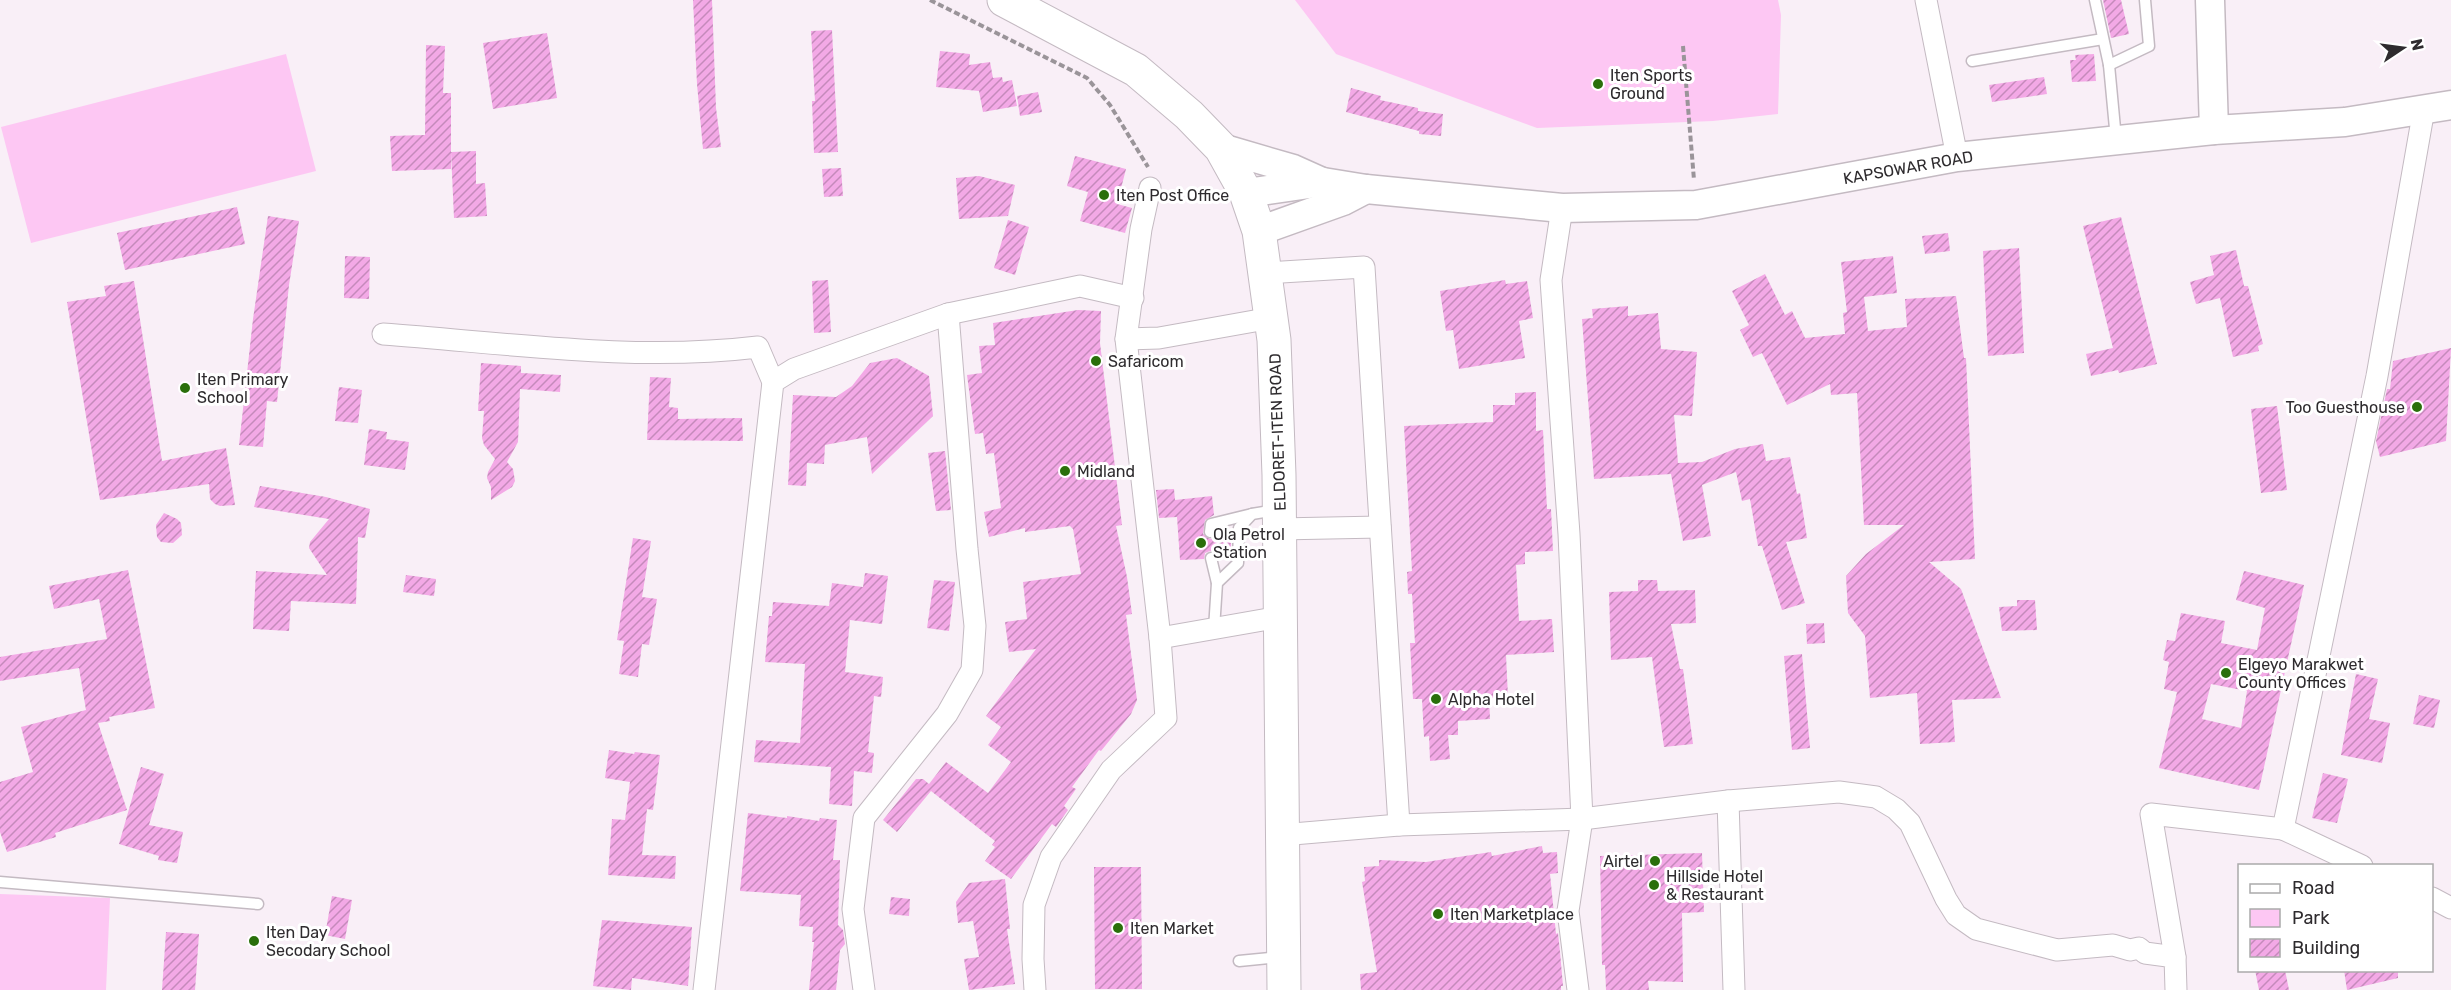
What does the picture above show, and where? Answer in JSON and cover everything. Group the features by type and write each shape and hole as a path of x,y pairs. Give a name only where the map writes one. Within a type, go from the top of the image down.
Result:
{"main road":[{"name":"ELDORET-ITEN ROAD","path":"1004,0 1136,70 1189,115 1221,148 1246,193 1259,231 1274,340 1270,517 1280,617 1284,990"},
{"path":"2210,0 2214,130"},
{"name":"KAPSOWAR ROAD","path":"1246,193 1323,182 1366,189 1562,208 1696,205 1957,157 2214,130 2345,122 2437,107"},
{"path":"1221,148 1293,169 1323,182"},
{"path":"1259,231 1326,208 1366,189"}],"street":[{"path":"1926,0 1957,157"},
{"path":"2283,829 2377,376 2437,107"},
{"path":"1035,990 1034,905 1051,857 1111,770 1166,718 1160,638 1126,339 1150,188"},
{"path":"1562,208 1551,280 1569,534 1582,819 1568,911 1578,990"},
{"path":"1265,273 1364,267 1399,825"},
{"path":"773,382 794,369 948,314 1080,286 1133,298"},
{"path":"864,990 853,909 864,818 947,714 972,670 975,626 948,314"},
{"path":"1126,339 1159,338 1271,318"},
{"path":"383,334 638,353 712,352 758,347 773,382 704,990"},
{"path":"1270,517 1380,527"},
{"path":"1160,638 1280,617"},
{"path":"1281,835 1399,825 1582,819 1728,801 1839,792 1876,797 1896,809 1910,823 1946,899 1956,915 1976,929 2057,950 2114,945 2130,950 2139,948 2145,953 2175,957"},
{"path":"1728,801 1734,990"},
{"path":"2176,990 2175,957 2151,814 2283,829 2358,864"},
{"path":"2433,899 2451,908"}],"lane":[{"path":"2095,0 2109,65 2116,139"},
{"path":"2109,65 2149,46 2145,0"},
{"path":"1972,61 2103,39"},
{"path":"1210,532 1211,524 1270,517"},
{"path":"1217,583 1238,563 1239,528 1270,517"},
{"path":"1211,558 1217,583 1214,628"},
{"path":"0,882 258,904"},
{"path":"1239,961 1283,957"}],"path":[{"path":"930,0 1088,78 1110,105 1147,165 1150,188"},
{"path":"1683,46 1696,205"}],"green space":[{"name":"Iten Sports Ground","path":"1295,0 1778,0 1781,15 1778,114 1713,121 1537,128 1336,54"},
{"path":"286,54 316,171 31,243 1,127"},
{"path":"0,894 110,898 106,990 0,990"}],"building":[{"path":"693,0 712,0 716,108 721,147 703,149"},
{"path":"2103,0 2121,0 2129,34 2111,38"},
{"path":"832,30 838,152 814,153 812,101 815,101 811,31"},
{"path":"547,33 557,98 493,109 483,43"},
{"path":"426,45 445,46 443,93 451,93 451,169 392,171 390,136 425,135"},
{"path":"940,51 970,54 969,65 990,62 993,78 1002,77 1003,82 1012,80 1017,106 983,112 979,91 936,87"},
{"path":"2094,54 2096,81 2072,82 2070,60 2076,60 2075,55"},
{"path":"2044,77 2047,94 1992,102 1989,85"},
{"path":"1351,88 1381,96 1380,100 1418,108 1418,111 1443,114 1441,136 1419,134 1419,131 1346,112"},
{"path":"1038,92 1042,112 1020,116 1017,96"},
{"path":"476,151 476,184 485,183 487,216 454,218 451,152"},
{"path":"1075,156 1126,169 1117,204 1132,208 1125,233 1080,221 1088,192 1067,186"},
{"path":"841,168 843,196 824,197 822,169"},
{"path":"979,176 1015,185 1008,216 959,219 956,178"},
{"path":"237,207 245,244 125,270 117,233"},
{"path":"268,216 299,221 289,285 277,402 267,401 263,447 239,445 253,319"},
{"path":"2121,217 2157,364 2119,373 2118,370 2091,376 2086,354 2113,348 2083,226"},
{"path":"1008,220 1029,227 1015,275 994,268"},
{"path":"1948,233 1950,251 1925,254 1922,236"},
{"path":"2019,248 2024,353 1988,356 1983,251"},
{"path":"2236,250 2244,286 2248,286 2263,344 2258,346 2259,351 2233,357 2220,298 2196,304 2190,282 2214,275 2210,256"},
{"path":"345,256 370,257 369,299 344,298"},
{"path":"1893,256 1897,293 1864,297 1868,331 1907,327 1905,299 1956,296 1964,358 1966,358 1975,559 1929,562 1961,589 2001,698 1952,700 1955,742 1920,744 1917,693 1870,698 1865,636 1848,613 1846,576 1866,554 1904,525 1864,525 1857,393 1831,395 1830,384 1787,405 1762,353 1753,357 1740,330 1749,325 1732,291 1765,274 1785,315 1792,311 1805,338 1845,334 1843,313 1847,312 1841,262"},
{"path":"828,280 831,332 814,333 812,281"},
{"path":"1505,280 1506,284 1527,281 1533,318 1519,321 1525,358 1459,369 1453,330 1446,331 1440,291"},
{"path":"134,281 162,461 226,448 235,505 215,504 210,499 209,484 100,500 67,302 106,296 104,286"},
{"path":"1628,306 1628,316 1658,313 1661,349 1697,352 1692,416 1674,415 1678,463 1702,462 1735,449 1763,444 1766,461 1790,457 1797,494 1800,493 1807,538 1786,542 1805,603 1782,610 1762,546 1758,546 1750,499 1742,501 1736,472 1702,485 1711,536 1683,541 1671,474 1594,479 1582,319 1593,318 1592,309"},
{"path":"1078,310 1101,311 1100,343 1122,525 1116,526 1132,614 1126,615 1137,700 1131,714 1101,751 1099,750 1072,787 1076,789 1064,806 1068,810 1056,827 1052,824 1011,879 985,861 995,847 992,845 995,841 931,791 897,832 883,820 916,779 923,779 929,784 946,762 988,793 1011,762 988,745 1001,727 986,716 1036,649 1009,652 1005,622 1027,619 1023,582 1081,574 1073,529 1070,526 1025,532 1025,528 989,537 984,512 1001,508 994,453 986,454 983,433 975,434 967,375 982,373 979,346 995,345 993,323"},
{"path":"2451,348 2446,441 2380,457 2376,441 2387,389 2390,389 2393,361"},
{"path":"897,358 929,376 933,416 872,474 867,437 825,445 824,464 807,463 806,486 788,485 793,395 836,397 852,386 870,363"},
{"path":"481,363 521,366 521,373 561,375 560,392 520,389 518,442 507,462 513,469 515,481 512,487 491,500 491,487 487,478 495,459 484,445 482,438 484,411 478,411"},
{"path":"650,377 671,378 669,407 678,408 678,419 742,418 743,441 647,440"},
{"path":"339,387 362,390 358,423 335,421"},
{"path":"1536,392 1536,431 1543,430 1547,509 1551,509 1553,551 1525,552 1525,564 1516,565 1519,621 1552,619 1554,652 1506,655 1508,697 1489,698 1490,719 1458,721 1458,735 1448,735 1450,759 1430,761 1429,736 1424,737 1422,699 1413,699 1410,643 1415,643 1412,594 1408,594 1407,572 1412,571 1404,426 1493,422 1493,405 1515,405 1515,393"},
{"path":"2277,406 2287,490 2261,493 2251,409"},
{"path":"369,429 387,432 386,439 409,442 405,470 364,465"},
{"path":"945,451 951,510 936,511 928,453"},
{"path":"260,486 326,497 370,509 365,538 358,537 356,604 291,601 289,631 253,629 256,571 327,575 309,548 310,542 329,519 254,507"},
{"path":"1174,489 1175,500 1212,496 1214,515 1205,520 1203,534 1210,539 1216,537 1218,532 1231,531 1231,557 1219,558 1216,552 1210,551 1205,553 1204,559 1180,560 1177,517 1159,518 1156,490"},
{"path":"164,513 181,523 182,535 173,543 161,542 157,537 156,525"},
{"path":"633,538 651,541 642,597 657,599 649,645 642,644 638,677 619,674 624,641 617,640"},
{"path":"128,570 155,708 109,717 110,721 98,723 127,810 55,833 56,837 7,852 0,832 0,782 33,772 21,727 86,710 79,668 0,681 0,657 107,639 99,599 54,609 49,586"},
{"name":"Elgeyo Marakwet County Offices","path":"2244,571 2304,585 2259,790 2159,768 2177,692 2164,689 2169,662 2163,660 2167,640 2175,641 2181,613 2225,621 2221,643 2257,650 2265,608 2236,600","holes":["2211,684 2247,691 2241,728 2202,719"]},
{"path":"865,573 888,576 882,624 850,620 845,672 883,677 881,697 874,696 868,752 874,753 872,773 854,771 852,806 829,804 831,767 754,762 756,740 800,743 805,664 765,662 769,616 772,616 773,602 829,606 832,583 863,587"},
{"path":"406,575 436,579 434,596 403,592"},
{"path":"934,580 955,582 949,631 927,628"},
{"path":"1638,580 1657,580 1658,591 1695,590 1696,623 1671,624 1680,669 1683,669 1693,744 1664,747 1652,657 1611,660 1609,592 1638,591"},
{"path":"2017,600 2035,600 2037,630 2002,631 1999,607 2017,606"},
{"path":"1824,623 1825,643 1807,644 1806,624"},
{"path":"1802,654 1810,748 1792,750 1784,656"},
{"path":"2356,674 2378,679 2369,719 2390,723 2382,763 2341,755"},
{"path":"2419,695 2440,700 2434,728 2413,724"},
{"path":"609,750 660,755 653,810 647,809 642,855 676,856 675,879 608,875 612,819 625,820 630,782 605,778"},
{"path":"141,767 164,774 149,825 183,832 177,863 158,860 159,856 119,844"},
{"path":"2323,773 2348,779 2337,823 2312,818"},
{"path":"748,813 819,821 820,818 837,820 833,860 840,860 838,925 843,930 845,944 840,950 836,990 809,990 814,942 812,942 813,927 799,926 801,895 740,891"},
{"name":"Iten Marketplace","path":"1542,846 1543,853 1557,852 1558,873 1550,874 1560,952 1563,986 1561,990 1361,990 1360,974 1377,972 1362,882 1365,881 1364,867 1379,866 1379,860 1426,862 1491,852 1492,856"},
{"path":"1702,853 1704,912 1682,913 1683,982 1648,981 1649,990 1606,990 1605,965 1602,965 1600,856"},
{"name":"Iten Market","path":"1094,867 1141,867 1142,989 1095,989"},
{"path":"1005,879 1010,929 1007,929 1015,984 969,990 964,959 979,957 973,921 958,923 956,902 969,883"},
{"path":"332,896 352,900 345,939 325,935"},
{"path":"891,897 910,899 909,916 889,914"},
{"path":"602,920 692,927 688,986 632,978 631,990 593,986"},
{"path":"166,932 199,934 195,990 162,990"},
{"path":"2255,972 2285,972 2289,990 2259,990"},
{"path":"2344,972 2398,972 2398,978 2347,990"}],"place":[{"name":"Iten Sports Ground","path":"1598,84"},
{"name":"Iten Post Office","path":"1104,195"},
{"name":"Safaricom","path":"1096,361"},
{"name":"Iten Primary School","path":"185,388"},
{"name":"Too Guesthouse","path":"2417,407"},
{"name":"Midland","path":"1065,471"},
{"name":"Ola Petrol Station","path":"1201,543"},
{"name":"Elgeyo Marakwet County Offices","path":"2226,673"},
{"name":"Alpha Hotel","path":"1436,699"},
{"name":"Airtel","path":"1655,861"},
{"name":"Hillside Hotel & Restaurant","path":"1654,885"},
{"name":"Iten Marketplace","path":"1438,914"},
{"name":"Iten Market","path":"1118,928"},
{"name":"Iten Day Secodary School","path":"254,941"}]}
